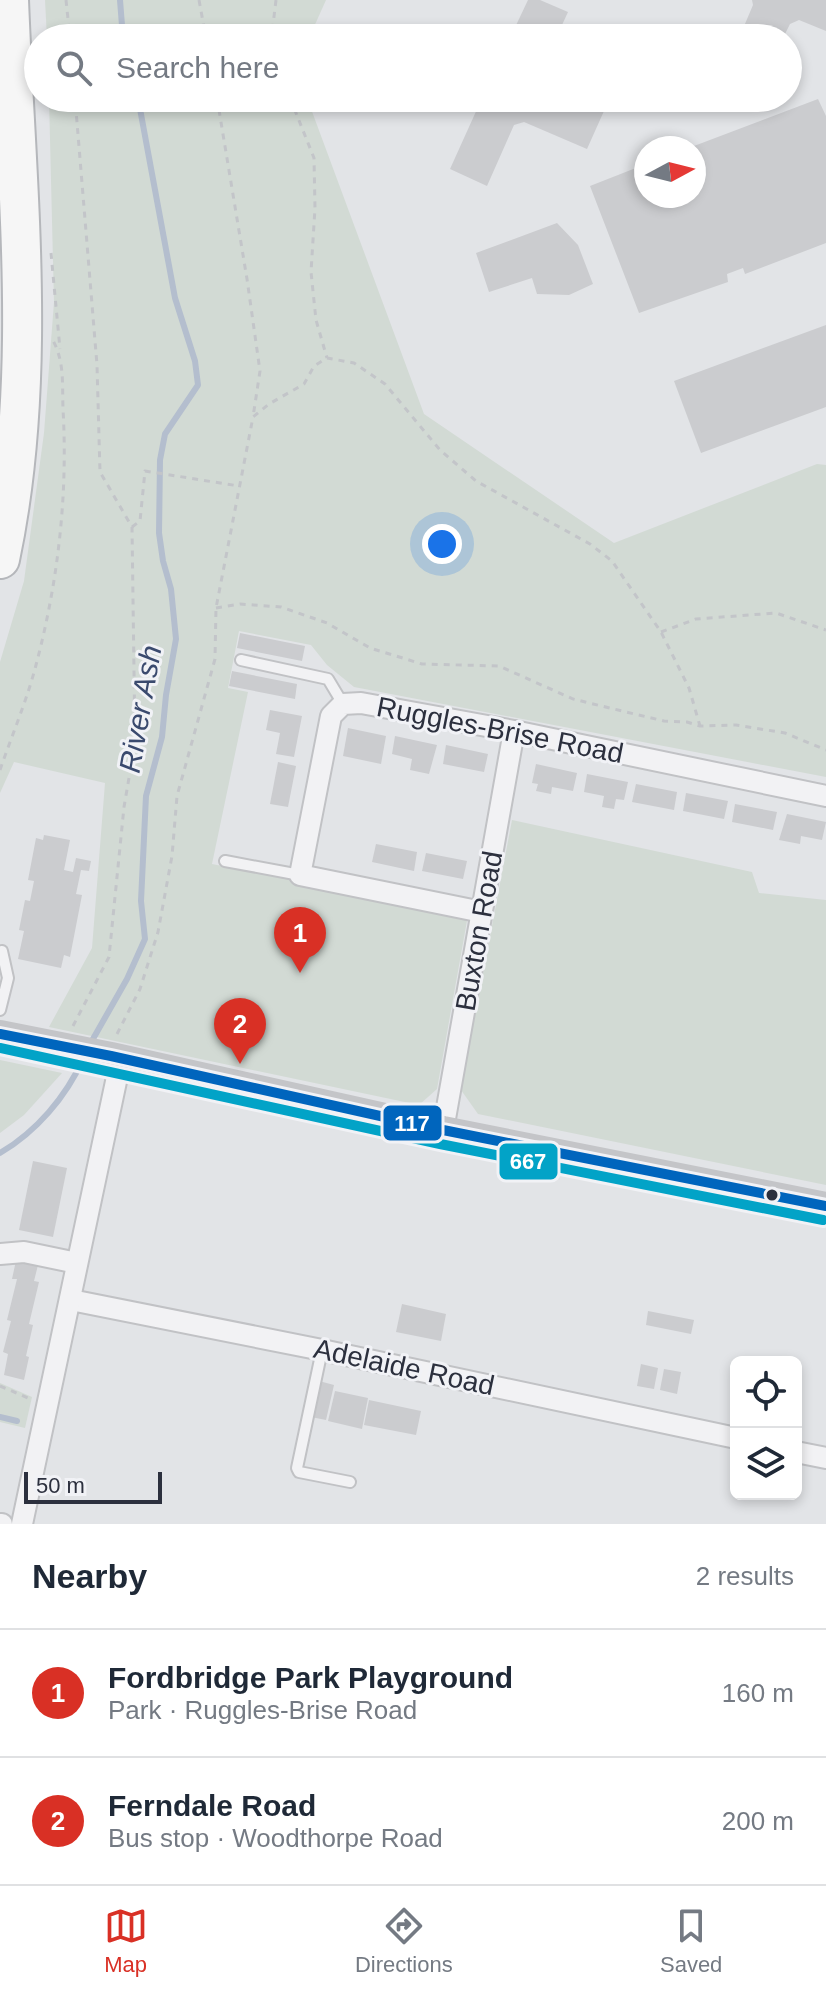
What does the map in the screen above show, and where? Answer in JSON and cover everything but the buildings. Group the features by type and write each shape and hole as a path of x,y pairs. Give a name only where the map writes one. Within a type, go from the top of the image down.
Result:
{"highway":[{"path":"0,559 14,468 21,373 21,286 9,0"}],"street":[{"name":"Ruggles-Brise Road","path":"300,875 331,716 343,704 361,703 514,731 826,796"},
{"name":"Buxton Road","path":"443,1130 514,731"},
{"path":"300,875 482,912"},
{"path":"0,1034 443,1130 826,1206"},
{"path":"22,1524 77,1263 94,1053"},
{"path":"0,1254 24,1252 77,1263"},
{"name":"Adelaide Road","path":"71,1300 730,1437"},
{"path":"802,1453 826,1458"}],"lane":[{"path":"241,660 328,679 343,704"},
{"path":"225,861 300,875"},
{"path":"0,1010 8,978 2,951"},
{"path":"322,1350 297,1468 299,1472 350,1482"}],"path":[{"path":"66,0 69,24"},
{"path":"199,0 203,24"},
{"path":"273,24 276,0"},
{"path":"76,112 97,365 100,472 132,527 135,743 124,807 109,957 94,1053"},
{"path":"94,1053 116,1036 140,989 158,932 172,856 177,796 215,659 216,608 260,371 219,112"},
{"path":"296,112 314,158 311,272 316,320 327,358"},
{"path":"0,770 36,667 53,587 61,528 66,453 60,353 45,326"},
{"path":"253,417 304,384 314,366 327,358 354,363 385,384 440,450 476,481 590,544 612,561 661,632 689,688 700,726"},
{"path":"132,527 140,521 145,471 239,486"},
{"path":"216,608 240,604 281,607 327,623 370,648 422,664 499,666 573,699 664,721 700,726 736,725 785,733 826,750"},
{"path":"661,632 696,619 776,613 826,630"},
{"path":"0,1386 47,1406"}],"shaded area":[{"path":"45,0 326,0 315,24 46,24"},
{"path":"49,112 312,112 424,414 614,543 817,464 826,465 826,777 354,687 327,665 311,645 239,631 228,688 248,692 212,864 468,915 437,1089 419,1105 49,1027 92,948 105,783 14,762 0,793 0,662 24,581 44,433 54,302"},
{"path":"512,820 752,872 759,893 826,900 826,1185 478,1114 461,1090"},
{"path":"0,1060 62,1073 24,1115 0,1133"},
{"path":"0,1383 32,1397 25,1428 0,1422"}],"waterway":[{"name":"River Ash","path":"120,0 122,24"},
{"name":"River Ash","path":"89,1046 127,979 145,939 141,901 146,796 162,737 176,639 171,589 159,533 160,460 165,434 198,385 195,361 175,298 141,112"},
{"name":"River Ash","path":"0,1153 26,1135 49,1112 68,1087 83,1059"},
{"path":"0,1417 17,1421"}],"transit line":[{"name":"117","path":"0,1034 443,1130 826,1206"},
{"name":"667","path":"0,1048 440,1144 823,1220"}],"place":[{"name":"Fordbridge Park Playground","path":"300,973"},
{"name":"Ferndale Road","path":"240,1064"}]}
